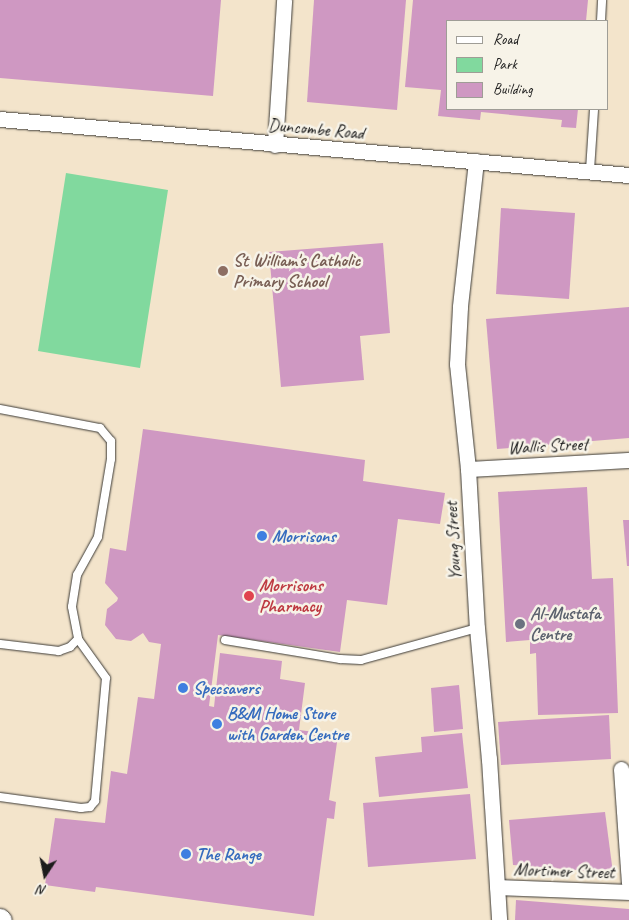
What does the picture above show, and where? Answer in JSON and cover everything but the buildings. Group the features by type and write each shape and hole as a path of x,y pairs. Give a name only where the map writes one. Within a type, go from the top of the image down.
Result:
{"street":[{"path":"275,145 284,0"},
{"name":"Duncombe Road","path":"0,119 275,145 590,170 629,175"},
{"name":"Young Street","path":"476,161 460,307 457,364 468,469 477,628 499,920"},
{"name":"Wallis Street","path":"468,469 629,460"},
{"path":"621,768 629,884"},
{"name":"Mortimer Street","path":"497,887 629,892"}],"lane":[{"path":"601,20 602,0"},
{"path":"590,170 594,110"},
{"path":"0,409 100,428 111,441 111,467 98,537 77,575 72,607 78,639 106,678 95,801 90,807 81,808 0,797"},
{"path":"224,640 340,659 361,660 477,628"},
{"path":"0,644 59,651 70,647 78,639"}],"green space":[{"path":"66,173 168,190 140,368 38,351"}],"place":[{"name":"St William's Catholic Primary School","path":"223,271"},
{"name":"Morrisons","path":"262,536"},
{"name":"Morrisons Pharmacy","path":"249,596"},
{"name":"Al-Mustafa Centre","path":"520,624"},
{"name":"Specsavers","path":"183,688"},
{"name":"B&M Home Store with Garden Centre","path":"217,724"},
{"name":"The Range","path":"186,854"}]}
